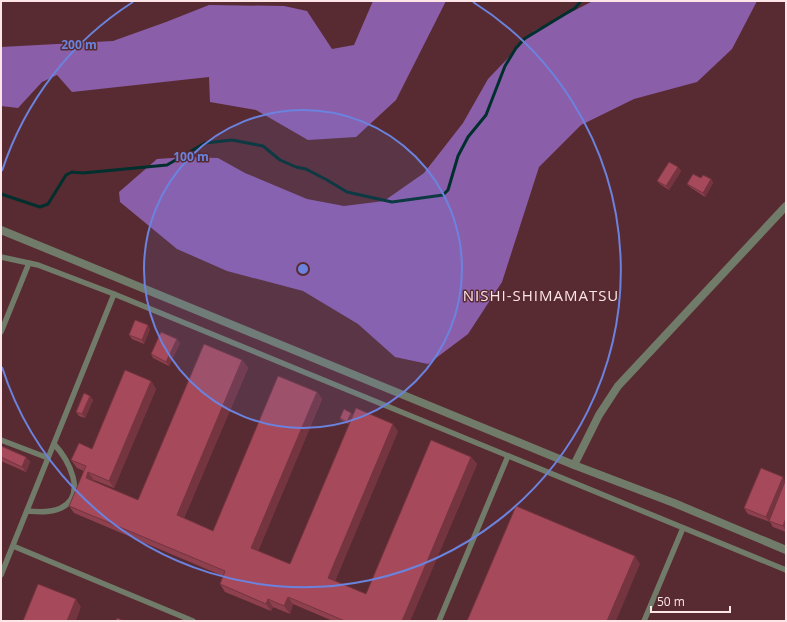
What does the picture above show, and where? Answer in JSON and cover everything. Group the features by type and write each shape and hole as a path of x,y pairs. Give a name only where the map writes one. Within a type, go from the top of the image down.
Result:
{"street":[{"path":"574,465 599,414 618,386 786,206"},
{"path":"1,230 574,465 674,503 786,550"}],"lane":[{"path":"1,257 38,265 114,294 786,570"},
{"path":"1,332 29,263"},
{"path":"1,575 114,294"},
{"path":"1,440 48,458"},
{"path":"27,511 48,512 60,509 69,503 74,495 72,474 67,461 54,444"},
{"path":"439,621 508,456"},
{"path":"644,621 683,528"},
{"path":"13,546 193,621"}],"shaded area":[{"path":"373,1 446,1 396,100 356,137 308,140 256,110 210,102 209,77 72,92 57,75 42,82 18,108 1,106 1,47 113,41 209,5 284,6 307,11 332,49 354,45"},
{"path":"593,1 757,1 732,49 697,82 634,99 581,125 539,167 502,282 468,334 428,364 395,357 358,324 303,291 227,271 177,249 120,202 119,192 157,159 186,157 218,158 245,173 307,199 344,206 384,201 424,173 463,123 488,79 534,31"}],"building":[{"path":"669,162 678,167 666,186 657,181"},
{"path":"693,174 701,178 703,175 711,179 703,193 687,184"},
{"path":"135,320 148,325 142,340 129,335"},
{"path":"161,332 177,339 166,362 151,354"},
{"path":"204,344 242,360 177,515 213,531 278,376 317,392 251,548 290,564 356,408 393,424 328,578 366,594 431,440 471,457 402,621 345,621 288,597 284,606 268,599 266,604 220,584 225,571 69,506 86,466 71,460 79,443 92,449 125,370 151,381 109,481 88,472 86,478 138,500"},
{"path":"84,393 90,396 82,414 76,412"},
{"path":"344,409 351,413 347,422 340,418"},
{"path":"1,446 26,457 22,467 1,457"},
{"path":"761,468 783,477 766,517 744,508"},
{"path":"786,479 786,518 783,526 769,521"},
{"path":"516,506 635,556 607,621 467,621"},
{"path":"38,584 76,599 67,621 23,621"},
{"path":"117,618 124,621 116,621"}],"waterway":[{"path":"1,194 40,207 48,204 66,175 72,172 83,173 167,165 205,143 232,140 263,146 280,160 296,167 306,169 347,192 392,202 443,195 448,190 458,156 468,137 486,115 505,66 516,48 524,39 575,8 581,1"}],"district":[{"name":"NISHI-SHIMAMATSU","path":"541,295"}]}
